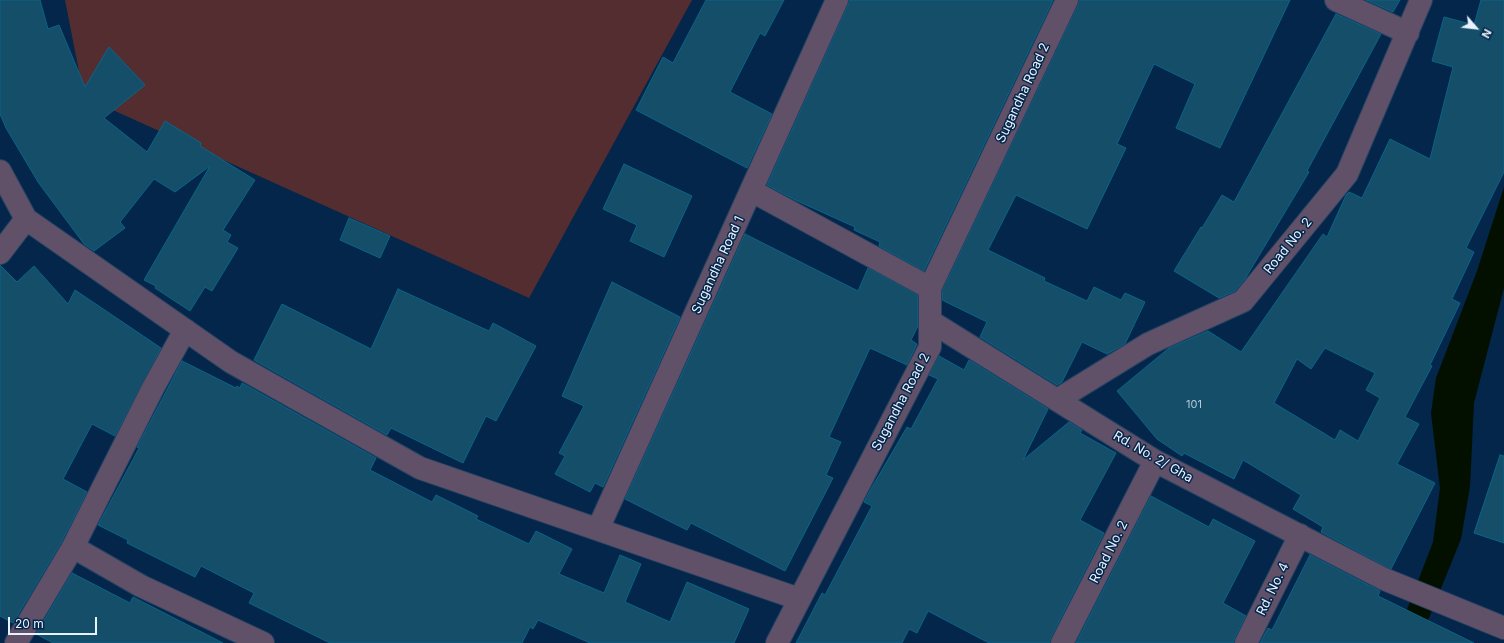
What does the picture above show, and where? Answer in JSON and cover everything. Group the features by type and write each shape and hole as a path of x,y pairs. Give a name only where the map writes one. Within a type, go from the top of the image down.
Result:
{"street":[{"name":"Sugandha Road 1","path":"598,529 837,0"},
{"name":"Sugandha Road 2","path":"777,643 930,347 930,288 1067,0"},
{"path":"1336,0 1408,33"},
{"name":"Road No. 2","path":"1057,400 1148,344 1243,301 1347,174 1421,0"},
{"path":"0,171 26,219 231,362 420,468 799,598"},
{"path":"752,191 930,288"},
{"path":"0,253 26,219"},
{"name":"Rd. No. 2/ Gha","path":"930,322 1155,461 1384,578 1496,625"},
{"path":"16,643 73,547 153,388 185,330"},
{"name":"Road No. 2","path":"1062,643 1155,461"},
{"name":"Rd. No. 4","path":"1246,643 1300,535"},
{"path":"73,547 141,586 263,643"}],"shaded area":[{"path":"65,0 692,0 529,298 84,97"},
{"path":"1504,187 1504,288 1474,403 1470,487 1461,539 1427,623 1389,643 1408,607 1433,542 1440,488 1431,413 1436,378 1477,271"}],"building":[{"path":"0,0 40,0 48,29 59,25 85,87 109,47 145,85 104,118 147,152 165,121 201,143 200,146 255,180 223,230 231,235 227,242 238,248 212,291 205,287 190,311 155,288 156,286 144,280 210,166 175,192 154,179 120,222 125,228 94,251 84,244 38,182 6,128 0,114"},
{"path":"706,0 784,0 765,36 760,33 730,92 772,114 747,168 636,110 663,57 673,63"},
{"path":"849,0 1053,0 924,271 879,246 880,242 854,230 855,227 795,200 767,185"},
{"path":"1079,0 1290,0 1220,148 1176,128 1195,84 1154,64 1117,144 1126,148 1087,229 1016,195 988,250 1045,278 1044,281 1087,301 1094,287 1121,300 1125,293 1145,302 1125,344 1107,354 1082,342 1062,382 1057,385 980,337 987,322 942,300 942,291 1078,5"},
{"path":"1366,0 1400,0 1393,12"},
{"path":"1481,0 1504,0 1504,172 1466,248 1474,252 1452,299 1460,303 1430,365 1432,366 1405,417 1419,424 1397,464 1435,483 1391,569 1321,532 1323,527 1293,509 1301,495 1243,460 1234,479 1184,453 1182,456 1157,439 1117,391 1169,348 1208,331 1241,352 1323,234 1327,237 1346,195 1349,192 1362,198 1390,139 1430,159 1453,67 1432,61 1444,17 1474,25","holes":["1325,348 1375,373 1366,390 1380,398 1358,441 1340,430 1335,440 1274,403 1297,359 1311,369"]},
{"path":"1336,14 1381,34 1307,171 1309,172 1245,279 1235,291 1219,298 1174,271 1222,195 1234,202"},
{"path":"624,164 692,196 664,257 630,241 637,225 603,209"},
{"path":"349,218 390,236 380,258 340,240"},
{"path":"745,234 858,291 868,268 918,295 918,326 911,340 917,344 907,365 870,348 829,437 841,442 826,475 833,478 785,571 691,523 687,530 625,499"},
{"path":"0,265 17,282 34,266 68,304 75,290 161,348 115,436 92,424 63,479 87,492 62,541 13,623 0,616"},
{"path":"612,282 680,317 603,487 595,483 590,492 555,474 565,456 559,453 584,406 562,396"},
{"path":"398,289 489,331 493,323 536,346 496,421 486,416 463,463 391,428 387,435 254,360 282,304 371,349"},
{"path":"939,356 964,370 969,360 1048,409 1023,460 1069,422 1082,430 1080,433 1116,453 1080,520 1104,533 1051,637 1050,643 989,643 928,611 917,633 909,629 902,643 796,643 822,593 825,595 872,506 864,502 872,487 907,427 911,429 938,379 929,375"},
{"path":"182,361 236,388 237,386 240,388 242,383 376,458 370,470 432,502 436,495 478,516 476,519 529,544 536,531 572,549 559,574 604,593 620,555 641,564 625,602 670,622 687,582 749,609 734,643 590,643 538,620 533,629 530,627 522,643 330,643 249,603 254,593 201,566 195,577 127,543 128,540 98,525 139,448 137,447"},
{"path":"1500,455 1504,456 1504,543 1474,533"},
{"path":"1151,496 1209,527 1213,519 1255,541 1223,603 1246,616 1235,637 1234,643 1076,643"},
{"path":"1310,555 1380,591 1378,596 1474,643 1260,643 1268,628 1272,630"},
{"path":"72,573 130,603 133,597 223,643 53,643 36,634"}]}
